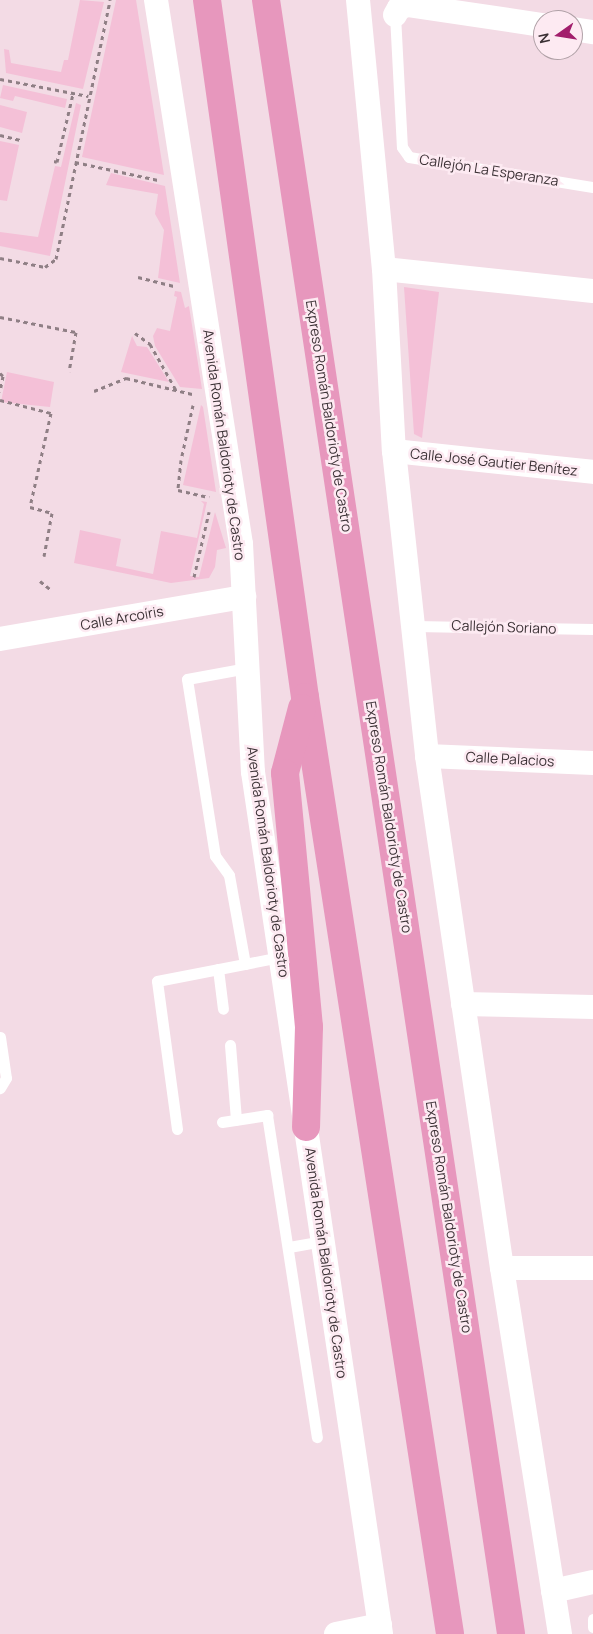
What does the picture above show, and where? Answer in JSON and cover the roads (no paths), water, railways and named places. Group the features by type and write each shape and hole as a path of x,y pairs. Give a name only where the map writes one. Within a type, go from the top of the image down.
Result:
{"highway":[{"path":"207,0 243,244 305,697 408,1352 450,1634"},
{"name":"Expreso Román Baldorioty de Castro","path":"266,0 511,1634"},
{"path":"305,697 285,773 309,1026 306,1127"}],"street":[{"name":"Avenida Román Baldorioty de Castro","path":"156,0 241,544 253,772 380,1630"},
{"path":"358,0 384,270 394,451 415,626 427,756 502,1268 560,1634"},
{"path":"395,15 398,8 407,5 533,23"},
{"path":"384,270 593,291"},
{"name":"Calle José Gautier Benítez","path":"394,451 593,472"},
{"name":"Calle Arcoíris","path":"0,639 244,597"},
{"name":"Calle Palacios","path":"427,756 593,763"},
{"path":"463,1004 593,1007"},
{"path":"502,1268 593,1268"},
{"path":"553,1591 593,1582"},
{"path":"336,1634 380,1630"}],"lane":[{"name":"Callejón La Esperanza","path":"395,15 402,147 409,158 593,187"},
{"name":"Callejón Soriano","path":"415,626 593,629"},
{"path":"245,964 229,875 215,856 187,679 247,668"},
{"path":"177,1129 158,981 281,957"},
{"path":"218,969 224,1009"},
{"path":"0,1037 6,1078 0,1088"},
{"path":"230,1044 236,1120"},
{"path":"222,1122 267,1116 289,1247 317,1437"},
{"path":"289,1247 323,1241"},
{"path":"593,1619 593,1627"}]}
